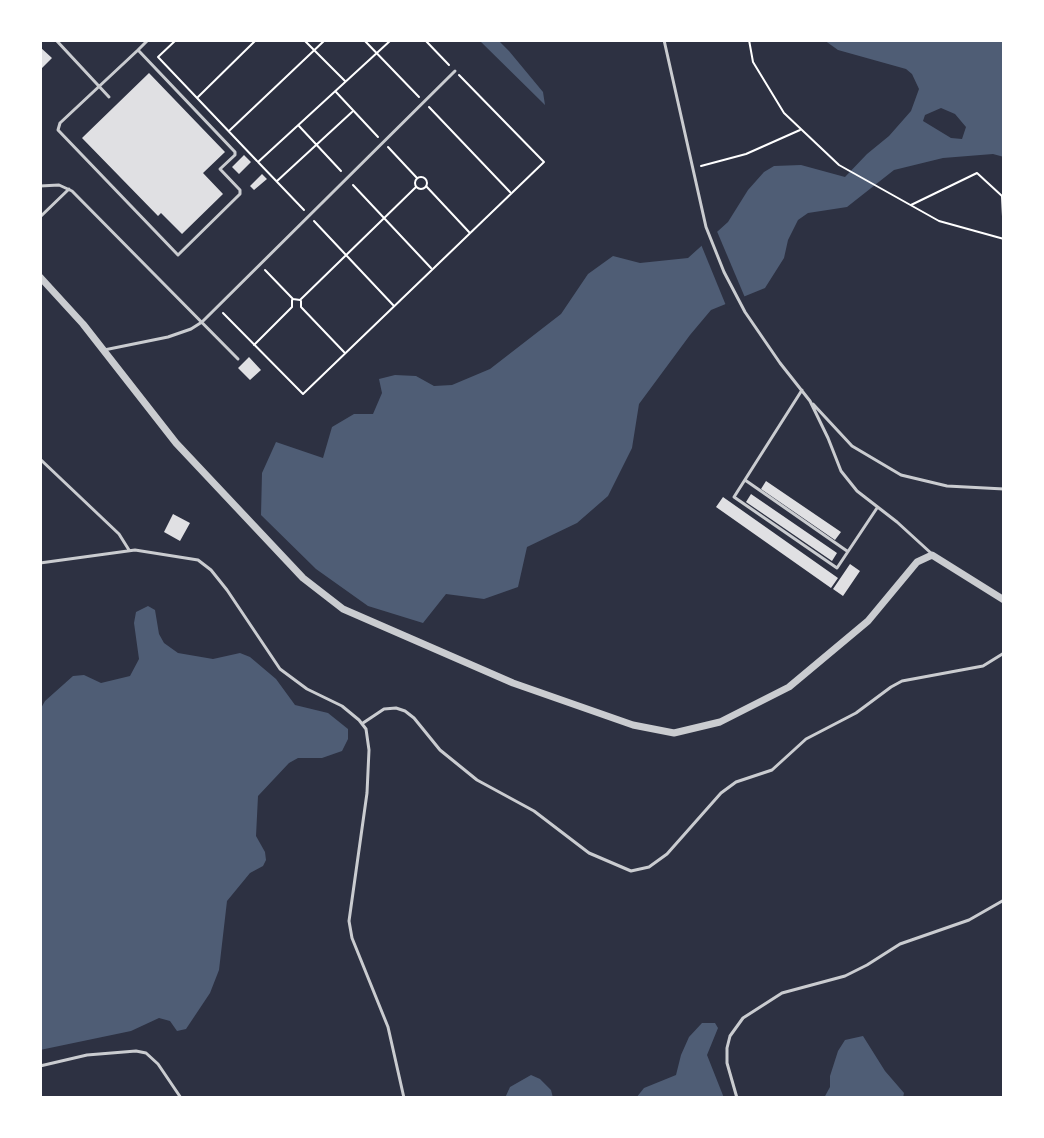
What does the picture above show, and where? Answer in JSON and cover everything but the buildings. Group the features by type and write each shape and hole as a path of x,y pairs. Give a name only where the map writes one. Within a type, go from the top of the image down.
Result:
{"street":[{"path":"40,277 104,350 176,443 303,578 343,609 513,683 633,725 674,733 720,722 789,687 868,621 917,562 932,555 1004,600"}],"lane":[{"path":"56,40 109,97"},
{"path":"138,50 235,152 220,169 240,190 240,194 178,255 58,130 60,123 148,40"},
{"path":"664,40 706,227 724,272 745,312 810,401 852,446 901,475 947,486 1004,489"},
{"path":"104,350 168,337 202,322 455,71"},
{"path":"40,186 59,185 69,189 238,359"},
{"path":"40,217 69,189"},
{"path":"802,390 734,497 837,568 877,508"},
{"path":"810,401 841,471 877,508 932,555"},
{"path":"40,459 119,534 130,551"},
{"path":"745,480 848,552"},
{"path":"40,563 130,551 198,560 227,590 280,669 307,689 342,706 366,729 369,750 367,793 349,921 352,938 388,1027 404,1098"},
{"path":"362,724 384,709 405,711 440,750 477,780 534,811 589,853 631,871 649,867 667,854 721,793 736,782 772,770 806,739 856,713 891,687 902,681 983,666 1004,653"},
{"path":"737,1098 727,1063 727,1048 730,1036 743,1018 782,993 845,976 900,944 969,920 1004,900"},
{"path":"40,1066 87,1055 146,1053 158,1064 181,1098"}],"path":[{"path":"176,40 158,57 394,306"},
{"path":"197,98 256,40"},
{"path":"304,40 345,82"},
{"path":"229,131 325,40"},
{"path":"364,40 512,193"},
{"path":"258,162 391,40"},
{"path":"217,307 303,394 544,162 425,40"},
{"path":"749,40 753,62 784,113 839,165 883,191 910,206 939,221 1004,238 1002,196 977,173 910,206"},
{"path":"335,91 417,178 424,178 426,186 470,233"},
{"path":"276,181 353,110"},
{"path":"298,125 433,269"},
{"path":"692,169 746,154 800,130"},
{"path":"300,300 416,187 417,178"},
{"path":"416,187 426,186"},
{"path":"259,264 293,299 300,300"},
{"path":"254,345 292,307 293,299"},
{"path":"300,300 301,307 345,353"},
{"path":"292,307 301,307"}],"water":[{"path":"479,40 498,40 543,92 545,105"},
{"path":"824,40 1004,40 1004,157 993,154 943,158 894,170 847,207 808,213 798,220 788,240 784,258 765,288 711,310 639,404 632,448 608,496 577,523 527,547 518,587 484,599 446,594 423,623 368,606 316,569 261,515 262,473 276,442 323,458 332,427 354,414 373,414 382,393 379,379 395,375 416,376 434,386 452,385 490,369 561,314 588,274 613,256 640,263 688,258 728,222 748,190 774,166 801,165 845,177 911,111 919,89 906,69 838,50","holes":["941,108 955,114 966,127 962,139 951,138 923,121 925,115"]},
{"path":"148,606 155,610 159,634 164,643 178,653 213,659 240,653 250,657 276,679 295,705 328,713 348,729 348,739 342,751 322,758 298,758 289,763 258,796 256,836 266,860 263,866 250,873 227,901 219,970 210,993 186,1029 177,1031 170,1021 159,1018 131,1031 40,1050 40,710 45,701 73,676 84,675 101,683 130,676 139,659 134,623 136,612"},
{"path":"702,1023 715,1023 718,1028 707,1055 724,1098 636,1098 644,1088 676,1075 689,1037"},
{"path":"863,1036 885,1071 904,1093 903,1098 824,1098 830,1087 838,1051 845,1040"},
{"path":"531,1075 551,1090 553,1098 505,1098 510,1087"}],"pier":[{"path":"716,229 746,300 727,308 700,242"}]}
